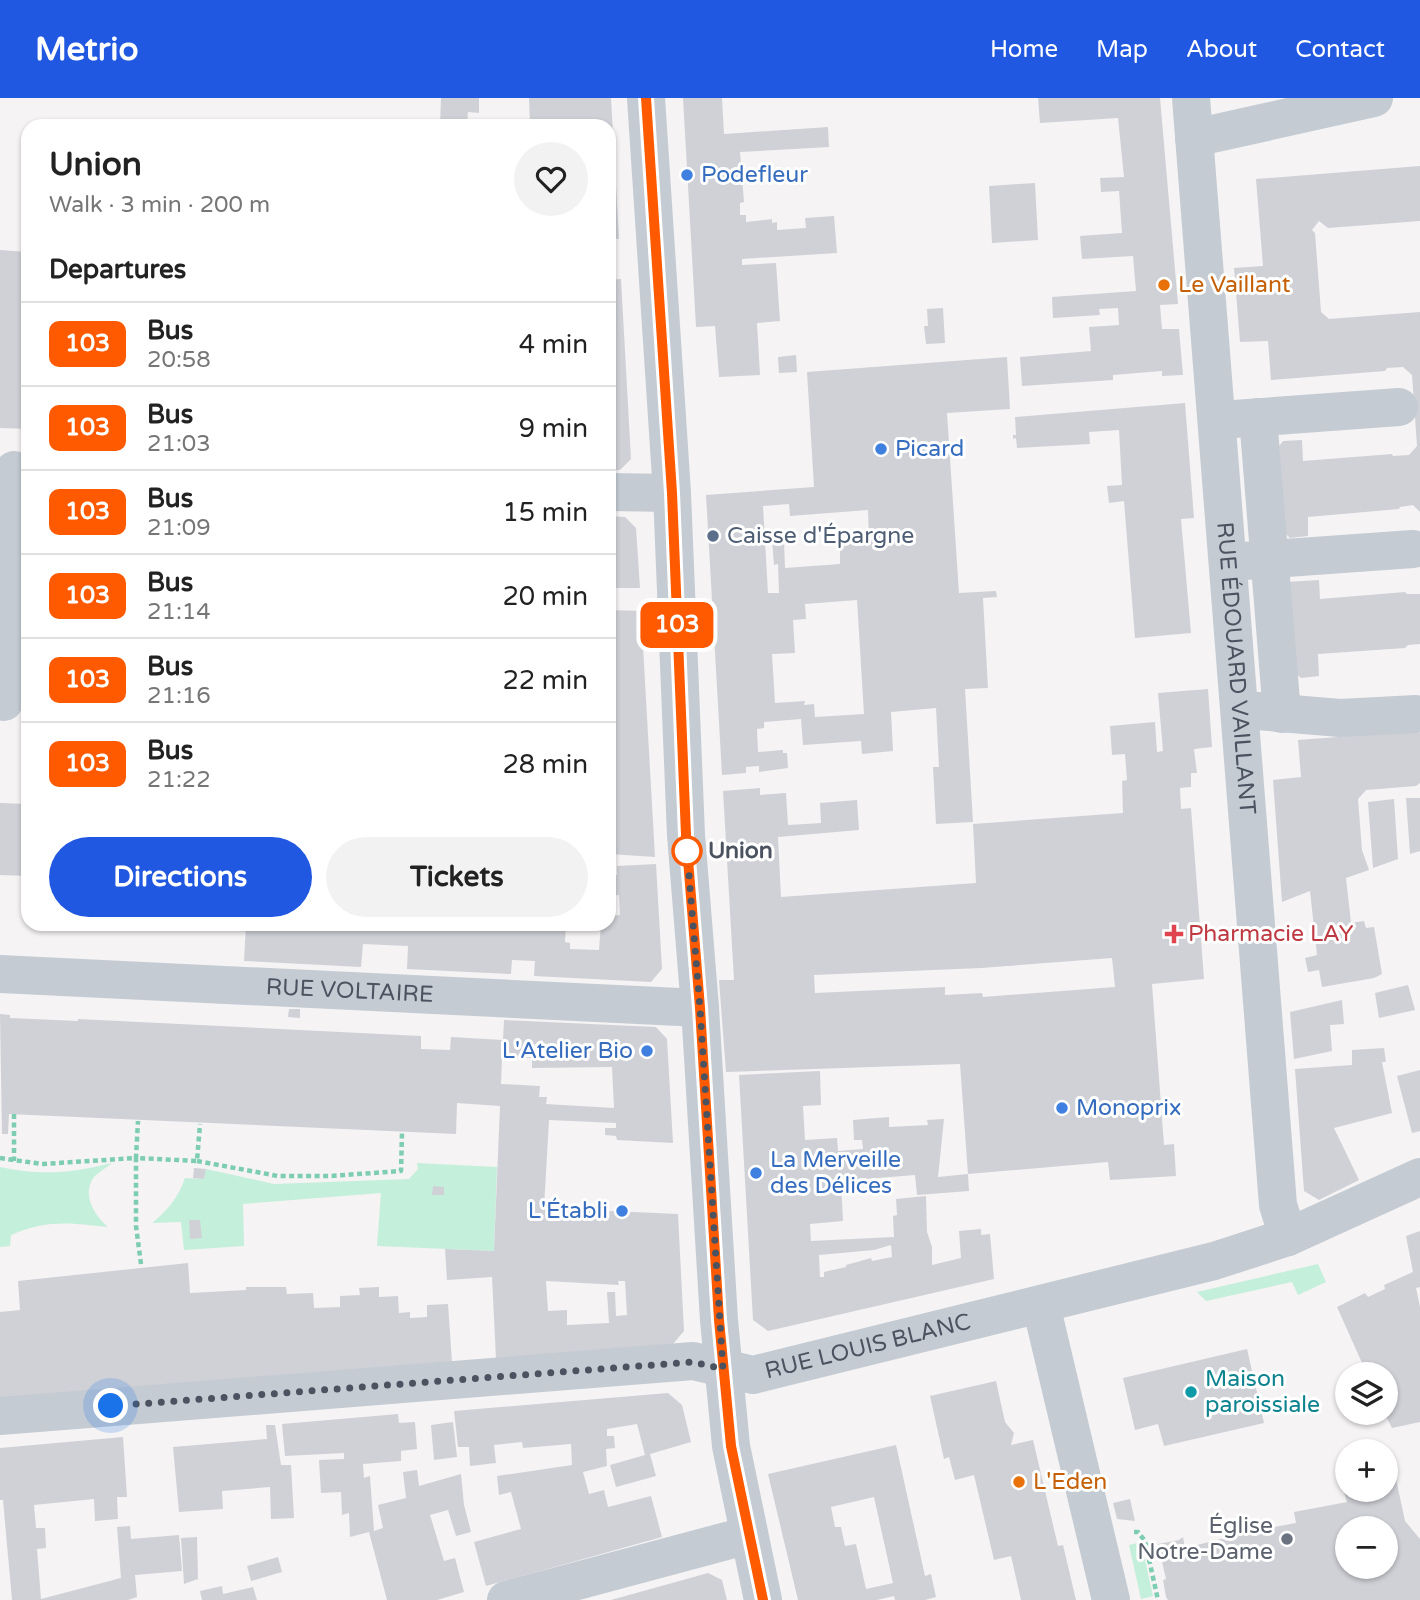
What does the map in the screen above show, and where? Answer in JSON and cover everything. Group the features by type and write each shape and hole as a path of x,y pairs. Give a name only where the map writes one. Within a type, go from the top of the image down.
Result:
{"street":[{"path":"646,98 672,493 686,835 723,1369 731,1446 763,1600"},
{"name":"RUE ÉDOUARD VAILLANT","path":"1191,98 1278,1205 1289,1237"},
{"path":"1194,138 1374,98"},
{"path":"1217,421 1399,407"},
{"path":"1258,417 1282,713"},
{"path":"4,702 14,470"},
{"path":"616,492 672,493"},
{"path":"1228,562 1413,549"},
{"path":"1240,710 1340,718 1416,714"},
{"name":"RUE VOLTAIRE","path":"0,974 700,1008"},
{"name":"RUE LOUIS BLANC","path":"0,1416 693,1362 753,1375 1214,1261 1289,1237 1420,1177"},
{"path":"1041,1305 1111,1600"},
{"path":"506,1600 749,1535"}],"path":[{"path":"14,1114 15,1161"},
{"path":"138,1121 136,1226 141,1264"},
{"path":"197,1161 200,1124"},
{"path":"0,1158 71,1163 101,1158 197,1161 278,1176 401,1171 402,1133"},
{"path":"1128,1531 1138,1532 1145,1541 1158,1600"}],"green space":[{"path":"112,1163 94,1177 89,1190 94,1211 108,1227 70,1224 36,1226 11,1235 10,1246 0,1247 0,1167 29,1172 56,1172"},
{"path":"417,1163 497,1167 494,1251 377,1246 381,1193 243,1204 244,1246 184,1250 181,1222 152,1223 172,1203 185,1178 204,1179 206,1169 274,1184 409,1179 418,1169"},
{"path":"1318,1264 1326,1282 1298,1295 1292,1282 1206,1301 1197,1292"},
{"path":"1141,1542 1153,1596 1141,1599 1129,1545"}],"building":[{"path":"441,98 479,98 479,113 468,112 468,119 440,119"},
{"path":"529,98 611,98 612,119 530,119"},
{"path":"683,98 722,98 724,134 828,127 829,147 740,152 744,202 740,203 740,215 746,215 746,222 772,219 772,223 777,222 777,230 806,228 805,218 834,216 837,253 742,259 742,265 776,263 780,321 757,323 760,375 719,377 715,326 696,327"},
{"path":"1038,98 1160,98 1178,304 1160,305 1162,329 1179,329 1183,375 1162,376 1162,371 1113,375 1113,380 1022,386 1020,357 1091,351 1089,327 1119,325 1118,308 1099,309 1100,315 1053,318 1052,297 1136,291 1133,256 1082,259 1080,236 1122,233 1119,191 1101,192 1100,178 1124,177 1118,118 1040,123"},
{"path":"1420,166 1420,221 1328,228 1319,221 1312,230 1315,233 1321,312 1329,319 1420,312 1420,512 1413,505 1399,509 1308,517 1308,536 1290,538 1285,533 1279,446 1283,441 1302,440 1303,461 1409,455 1417,446 1412,375 1403,367 1387,368 1385,371 1271,380 1268,341 1240,342 1234,268 1263,266 1256,179"},
{"path":"1035,183 1038,240 992,243 989,186"},
{"path":"616,186 619,239 616,239"},
{"path":"0,250 21,252 21,429 0,428"},
{"path":"616,279 621,279 631,459 620,470 616,470"},
{"path":"943,308 945,343 926,344 924,326 928,326 927,309"},
{"path":"796,355 797,372 779,373 778,357"},
{"path":"1007,357 1010,409 947,413 959,593 996,591 997,597 983,598 988,688 965,689 973,822 936,824 933,767 939,767 936,708 891,712 893,751 862,754 861,741 803,745 801,719 764,722 764,728 757,729 758,752 783,750 783,753 787,753 788,768 759,772 759,766 746,767 746,773 722,775 706,495 814,487 807,372","holes":["789,504 790,516 868,510 869,542 840,544 840,564 785,568 784,542 772,540 774,565 778,564 779,593 768,593 763,506","857,600 864,714 815,717 814,704 804,705 805,701 775,703 772,654 795,653 793,620 806,619 805,604"]},
{"path":"1185,403 1194,518 1181,519 1191,633 1135,638 1124,501 1109,503 1107,486 1122,485 1119,430 1089,432 1090,444 1017,448 1016,438 1013,439 1013,435 1016,435 1015,417"},
{"path":"616,516 625,517 636,528 640,588 616,588"},
{"path":"1319,580 1320,599 1405,592 1420,594 1420,644 1408,645 1405,648 1318,654 1319,676 1301,678 1295,673 1286,582"},
{"path":"616,610 641,611 655,857 616,854"},
{"path":"1208,689 1212,747 1194,749 1197,773 1191,773 1191,787 1180,788 1181,809 1191,808 1204,979 1152,984 1164,1145 1174,1144 1176,1176 1110,1180 1108,1162 968,1174 960,1064 726,1072 719,980 734,980 723,791 760,788 760,795 786,793 788,825 821,823 820,803 857,800 859,830 778,837 781,897 976,883 973,824 1123,813 1122,781 1127,780 1125,754 1112,755 1110,726 1155,722 1157,752 1163,751 1158,693","holes":["1112,958 1115,987 983,997 982,993 945,995 945,987 815,993 814,975 981,968"]},
{"path":"1415,731 1420,733 1420,783 1416,786 1366,790 1358,799 1362,850 1369,870 1346,878 1351,923 1364,921 1366,928 1374,927 1382,974 1374,978 1322,987 1319,970 1308,972 1305,958 1317,955 1310,891 1282,902 1273,780 1301,777 1298,740"},
{"path":"1406,798 1420,798 1420,851 1410,854"},
{"path":"1394,799 1398,859 1373,868 1368,802"},
{"path":"0,803 21,804 21,876 0,875"},
{"path":"656,864 662,969 651,982 534,976 535,961 512,960 511,974 407,969 408,946 363,944 361,967 244,961 246,931 566,931 565,942 570,943 570,949 599,950 600,931 616,931 616,915 620,915 619,895 616,895 617,866"},
{"path":"1408,985 1415,1010 1379,1018 1375,993"},
{"path":"1342,1000 1344,1024 1330,1025 1332,1051 1294,1059 1290,1012"},
{"path":"289,1009 300,1009 300,1018 288,1017"},
{"path":"0,1014 10,1015 10,1018 421,1036 421,1049 450,1050 451,1037 503,1040 504,1020 656,1027 667,1039 673,1143 617,1140 616,1136 605,1135 605,1128 616,1128 616,1123 549,1120 544,1208 678,1214 684,1331 673,1344 496,1359 492,1277 447,1280 445,1249 494,1251 500,1106 457,1103 456,1134 9,1114 8,1134 2,1134","holes":["502,1057 532,1058 532,1068 612,1067 614,1108 546,1104 547,1097 539,1097 540,1086 501,1084","546,1281 619,1285 618,1281 625,1281 627,1315 616,1316 615,1292 607,1292 609,1323 567,1325 567,1310 548,1311"]},
{"path":"1384,1048 1386,1062 1382,1062 1392,1113 1334,1128 1359,1180 1319,1200 1304,1191 1295,1069 1352,1065 1352,1050"},
{"path":"1420,1070 1420,1131 1412,1133 1397,1076"},
{"path":"820,1071 821,1105 803,1106 805,1140 837,1138 838,1151 863,1149 862,1140 854,1140 853,1120 889,1117 889,1127 928,1125 927,1120 944,1119 938,1177 968,1174 969,1191 917,1195 915,1175 841,1181 843,1221 810,1224 811,1241 894,1237 893,1216 897,1215 896,1199 926,1196 927,1232 932,1247 932,1265 961,1258 959,1231 981,1229 981,1235 990,1234 994,1279 768,1331 753,1320 739,1075","holes":["891,1245 892,1257 872,1261 871,1258 824,1272 824,1277 820,1277 819,1255 874,1250"]},
{"path":"194,1168 206,1169 204,1179 193,1178"},
{"path":"433,1186 444,1187 444,1195 432,1195"},
{"path":"189,1220 200,1220 202,1238 190,1239"},
{"path":"1420,1231 1420,1287 1416,1288 1420,1307 1420,1422 1392,1428 1390,1425 1398,1425 1398,1362 1362,1362 1337,1307 1365,1293 1368,1297 1385,1289 1384,1285 1413,1272 1406,1236"},
{"path":"188,1263 190,1293 246,1290 246,1287 286,1287 287,1294 313,1293 314,1308 340,1307 340,1296 360,1295 359,1288 379,1287 379,1297 398,1296 399,1313 410,1312 410,1318 427,1317 427,1305 448,1304 452,1362 0,1398 0,1312 20,1310 18,1281"},
{"name":"Maison paroissiale","path":"1247,1349 1264,1423 1164,1446 1158,1424 1135,1430 1123,1378"},
{"path":"996,1381 1005,1422 1014,1433 1011,1445 1033,1440 1058,1546 1063,1545 1076,1600 1021,1600 1011,1556 994,1560 974,1475 955,1480 949,1457 944,1459 930,1396"},
{"path":"668,1393 682,1405 691,1442 650,1454 656,1476 616,1487 610,1465 645,1455 637,1424 607,1429 607,1436 614,1436 615,1448 606,1449 607,1466 583,1472 589,1494 604,1490 608,1507 651,1496 662,1537 486,1586 474,1542 521,1529 511,1492 499,1495 497,1476 572,1465 571,1444 523,1448 522,1442 494,1445 496,1463 470,1466 469,1447 458,1447 454,1411"},
{"path":"398,1414 399,1423 415,1422 417,1449 401,1451 401,1461 363,1464 364,1478 370,1476 374,1531 383,1528 378,1505 406,1498 403,1472 417,1470 419,1486 461,1474 464,1505 471,1532 456,1536 448,1510 430,1515 444,1561 455,1558 464,1592 437,1600 387,1600 369,1532 350,1537 349,1513 342,1515 341,1492 321,1493 319,1460 344,1459 344,1453 285,1456 282,1424"},
{"path":"453,1422 457,1457 434,1460 431,1425"},
{"path":"266,1425 275,1425 281,1465 291,1465 294,1518 271,1519 270,1487 222,1491 223,1509 179,1512 173,1447 267,1439"},
{"path":"123,1437 127,1497 117,1497 118,1519 95,1521 94,1499 34,1505 36,1528 45,1528 46,1548 37,1549 41,1599 121,1578 117,1527 130,1526 131,1539 179,1535 182,1571 135,1575 137,1597 128,1600 12,1600 3,1500 0,1500 0,1448"},
{"path":"896,1445 925,1576 931,1574 936,1597 925,1600 895,1600 894,1596 877,1600 798,1600 768,1474","holes":["874,1497 893,1583 866,1589 856,1544 845,1546 841,1527 835,1527 831,1507"]},
{"name":"Église Notre-Dame","path":"1398,1488 1405,1521 1420,1539 1420,1600 1168,1600 1158,1544 1183,1537 1185,1548 1296,1523 1294,1512 1347,1502 1398,1502"},
{"path":"1130,1499 1135,1521 1117,1519 1113,1503"},
{"path":"197,1537 198,1579 184,1584 181,1538"},
{"path":"278,1557 282,1572 251,1581 247,1566"},
{"path":"708,1573 722,1580 727,1600 611,1600"},
{"path":"222,1586 223,1594 253,1587 257,1600 202,1600 200,1591"}],"bus line":[{"name":"103","path":"646,98 672,493 686,835 700,1008 719,1320 731,1446 763,1600"}],"place":[{"name":"Podefleur","path":"687,175"},
{"name":"Le Vaillant","path":"1164,285"},
{"name":"Picard","path":"881,449"},
{"name":"Caisse d'Épargne","path":"713,536"},
{"name":"Union","path":"687,851"},
{"name":"Pharmacie LAY","path":"1174,934"},
{"name":"L'Atelier Bio","path":"647,1051"},
{"name":"Monoprix","path":"1062,1108"},
{"name":"La Merveille des Délices","path":"756,1173"},
{"name":"L'Établi","path":"622,1211"},
{"name":"Maison paroissiale","path":"1191,1392"},
{"name":"L'Eden","path":"1019,1482"},
{"name":"Église Notre-Dame","path":"1287,1539"}],"route":[{"path":"111,1406 693,1362 723,1369 687,851"}]}
